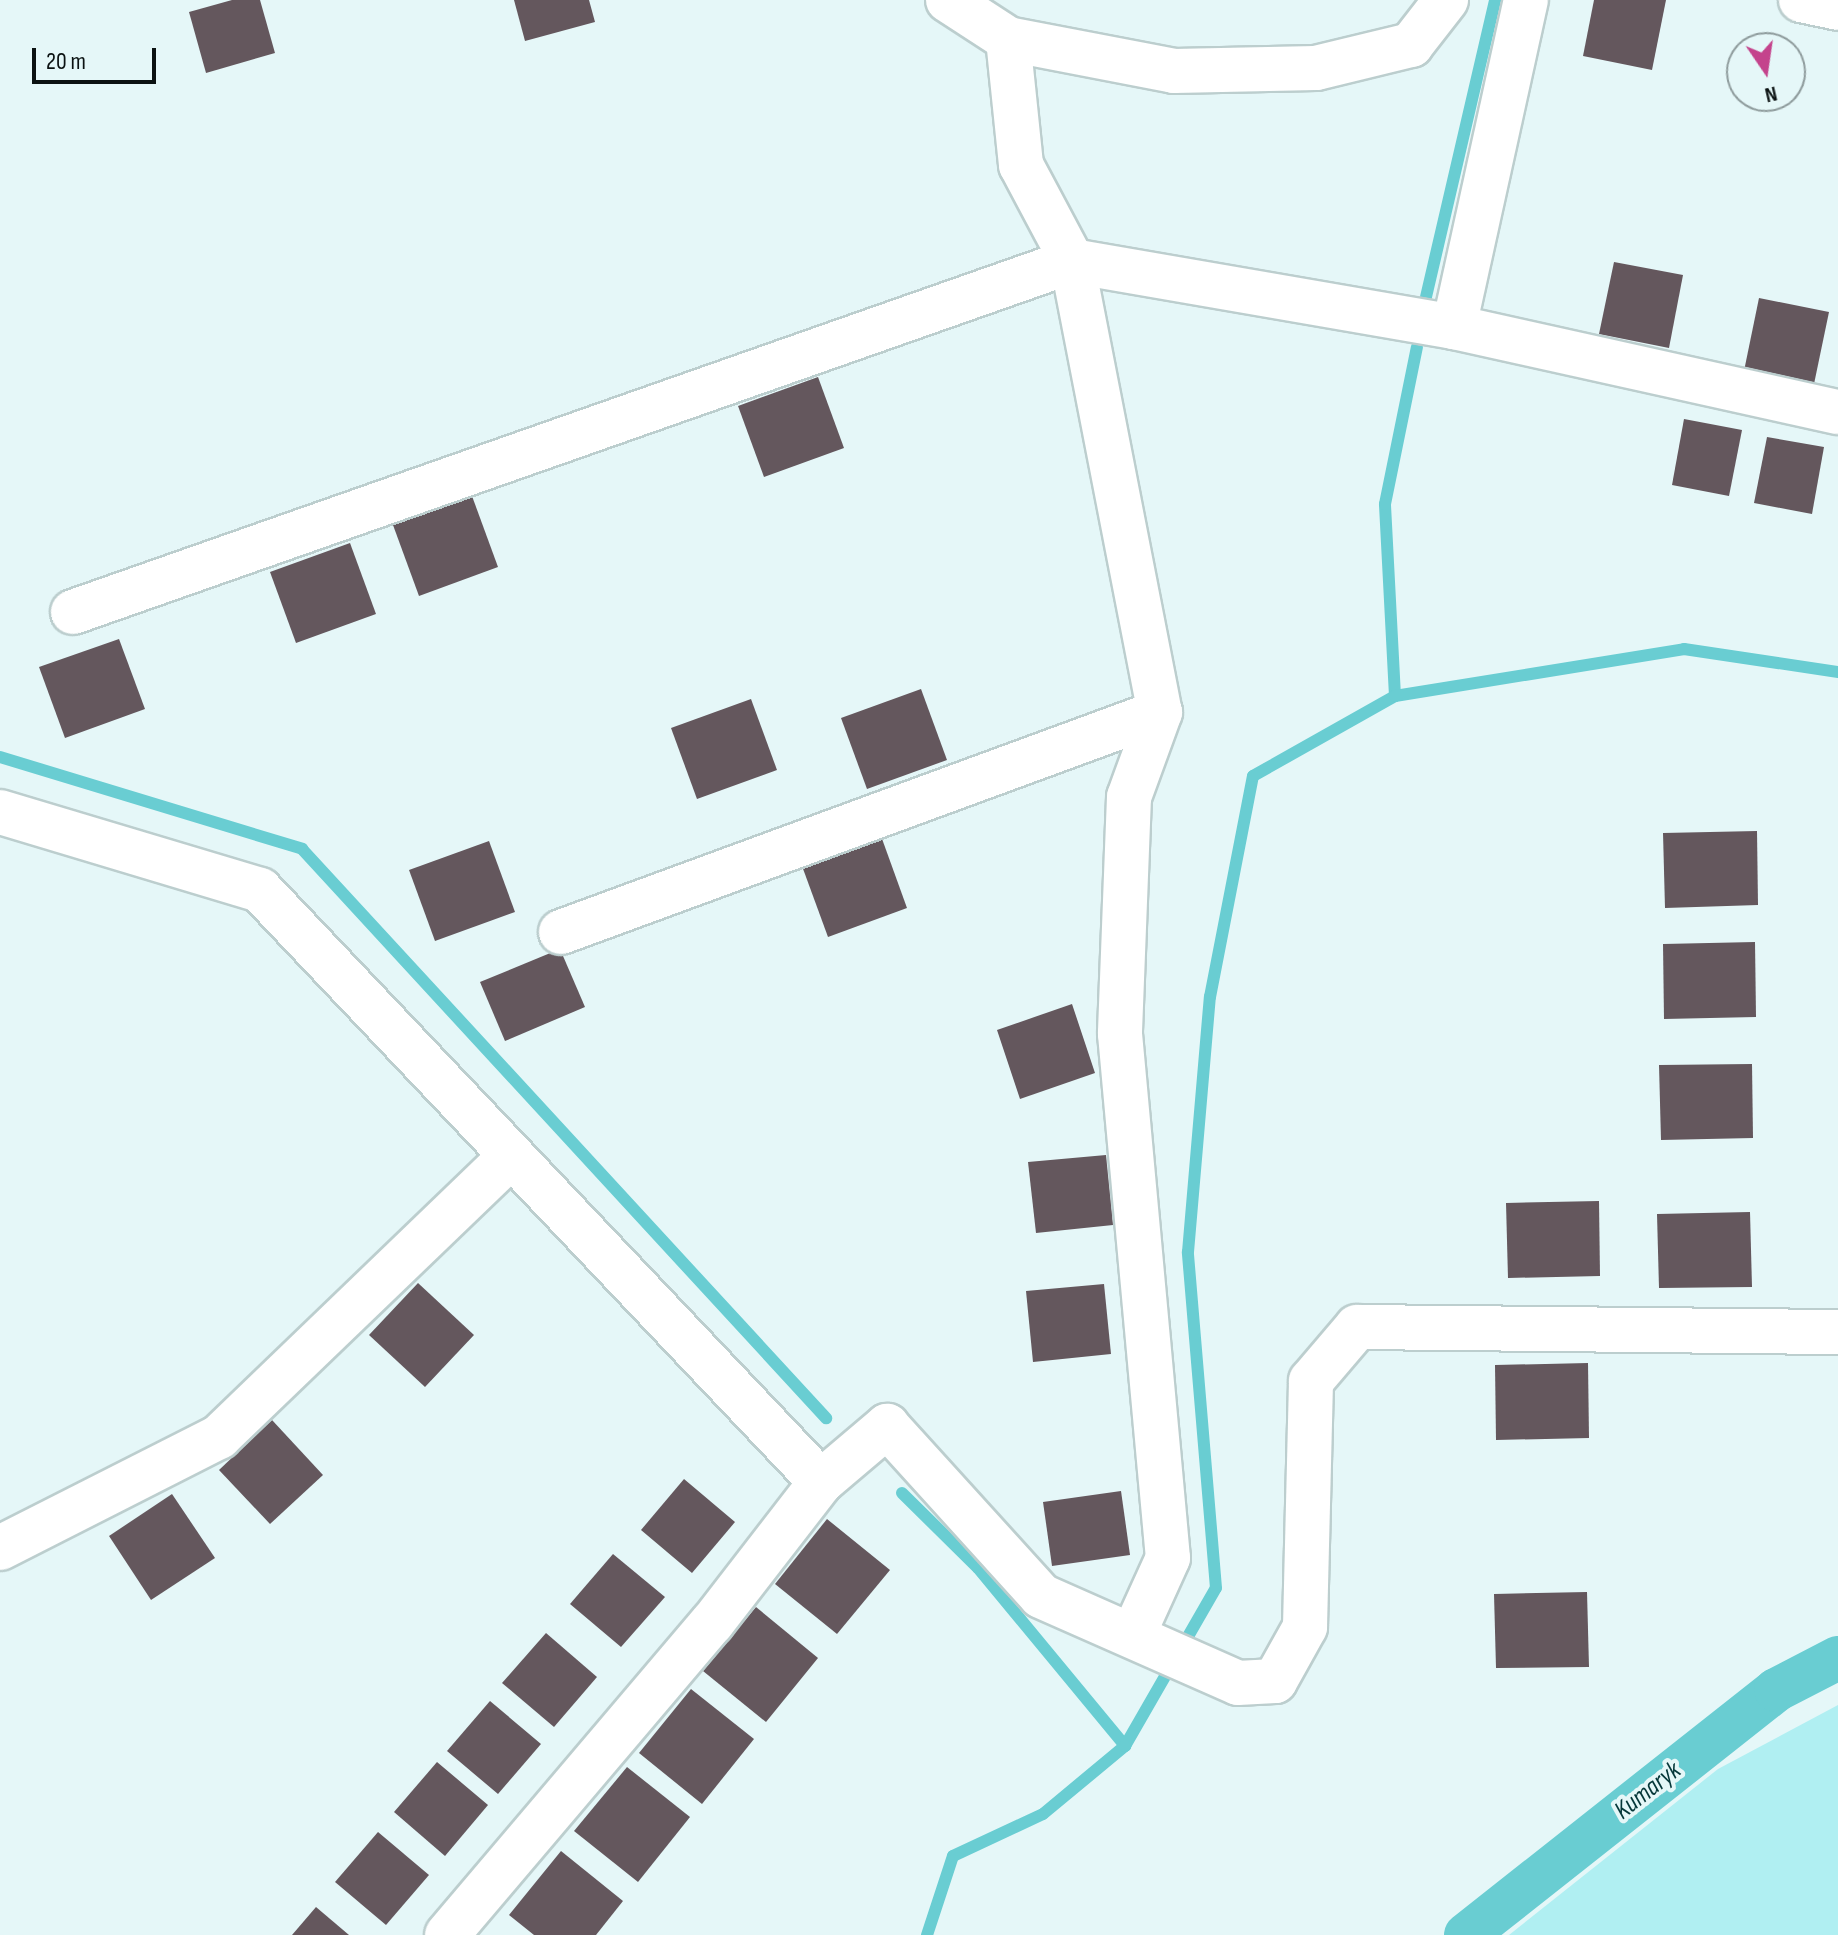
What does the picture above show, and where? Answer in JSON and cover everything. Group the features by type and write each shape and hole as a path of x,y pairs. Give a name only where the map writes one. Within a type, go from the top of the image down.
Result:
{"street":[{"path":"948,0 1008,39 1174,71 1316,68 1411,45 1446,0"},
{"path":"1454,327 1526,0"},
{"path":"1801,0 1838,8"},
{"path":"1008,39 1021,165 1072,261 1160,712 1129,797 1120,1034 1168,1558 1145,1640"},
{"path":"73,612 1072,261 1454,327 1838,412"},
{"path":"561,932 1160,712"},
{"path":"0,812 260,890 821,1482"},
{"path":"0,1548 219,1437 511,1156"},
{"path":"447,1935 712,1623 821,1482 887,1426 1041,1596 1238,1683 1275,1681 1305,1627 1311,1381 1357,1327 1838,1332"}],"shaded area":[{"path":"1838,1705 1838,1935 1509,1935 1718,1769"}],"building":[{"path":"232,0 260,0 275,53 206,73 189,12"},
{"path":"514,0 589,0 595,22 525,41"},
{"path":"1594,0 1666,0 1652,70 1583,56"},
{"path":"1614,262 1683,275 1669,348 1599,334"},
{"path":"1759,298 1829,312 1814,384 1744,371"},
{"path":"818,377 844,448 764,477 738,406"},
{"path":"1684,419 1742,430 1729,496 1672,485"},
{"path":"1767,437 1824,447 1812,514 1754,503"},
{"path":"472,496 498,567 419,596 393,525"},
{"path":"350,543 376,614 296,643 270,572"},
{"path":"119,639 145,709 65,738 39,667"},
{"path":"921,689 947,760 867,789 841,718"},
{"path":"751,699 777,770 697,799 671,728"},
{"path":"1757,831 1758,905 1665,908 1663,833"},
{"path":"881,836 907,908 828,937 802,866"},
{"path":"489,841 515,912 435,941 409,870"},
{"path":"1755,942 1756,1017 1664,1019 1663,944"},
{"path":"560,949 585,1007 505,1041 480,982"},
{"path":"1072,1004 1095,1073 1020,1099 997,1030"},
{"path":"1752,1064 1753,1138 1661,1140 1659,1065"},
{"path":"1106,1155 1113,1225 1036,1233 1028,1162"},
{"path":"1599,1201 1600,1276 1508,1278 1506,1203"},
{"path":"1750,1212 1752,1287 1659,1288 1657,1214"},
{"path":"418,1283 474,1335 425,1387 369,1335"},
{"path":"1104,1284 1111,1354 1033,1362 1026,1291"},
{"path":"1588,1363 1589,1438 1496,1440 1495,1365"},
{"path":"272,1420 323,1475 270,1524 219,1470"},
{"path":"684,1479 735,1522 692,1573 641,1530"},
{"path":"1121,1491 1130,1555 1052,1566 1043,1502"},
{"path":"172,1494 215,1558 151,1600 109,1536"},
{"path":"827,1519 890,1570 837,1634 775,1584"},
{"path":"613,1554 665,1597 621,1647 570,1604"},
{"path":"1587,1592 1589,1667 1496,1668 1494,1594"},
{"path":"756,1607 818,1658 766,1722 703,1671"},
{"path":"546,1633 597,1677 554,1727 502,1683"},
{"path":"691,1689 754,1739 702,1804 639,1753"},
{"path":"490,1701 541,1744 498,1794 447,1751"},
{"path":"437,1762 488,1805 445,1856 394,1812"},
{"path":"627,1767 690,1817 638,1882 574,1831"},
{"path":"378,1832 429,1875 386,1925 335,1882"},
{"path":"561,1851 623,1901 596,1935 534,1935 509,1915"},
{"path":"316,1907 349,1935 292,1935"}],"waterway":[{"path":"1426,297 1495,0"},
{"path":"1395,696 1385,504 1417,347"},
{"path":"927,1935 953,1856 1043,1814 1125,1746 1216,1588 1188,1252 1210,997 1253,776 1395,696 1684,649 1838,672"},
{"path":"0,757 302,849 826,1418"},
{"path":"902,1493 978,1568 1125,1746"},
{"name":"Kumaryk","path":"1466,1935 1776,1690 1838,1658"}]}
